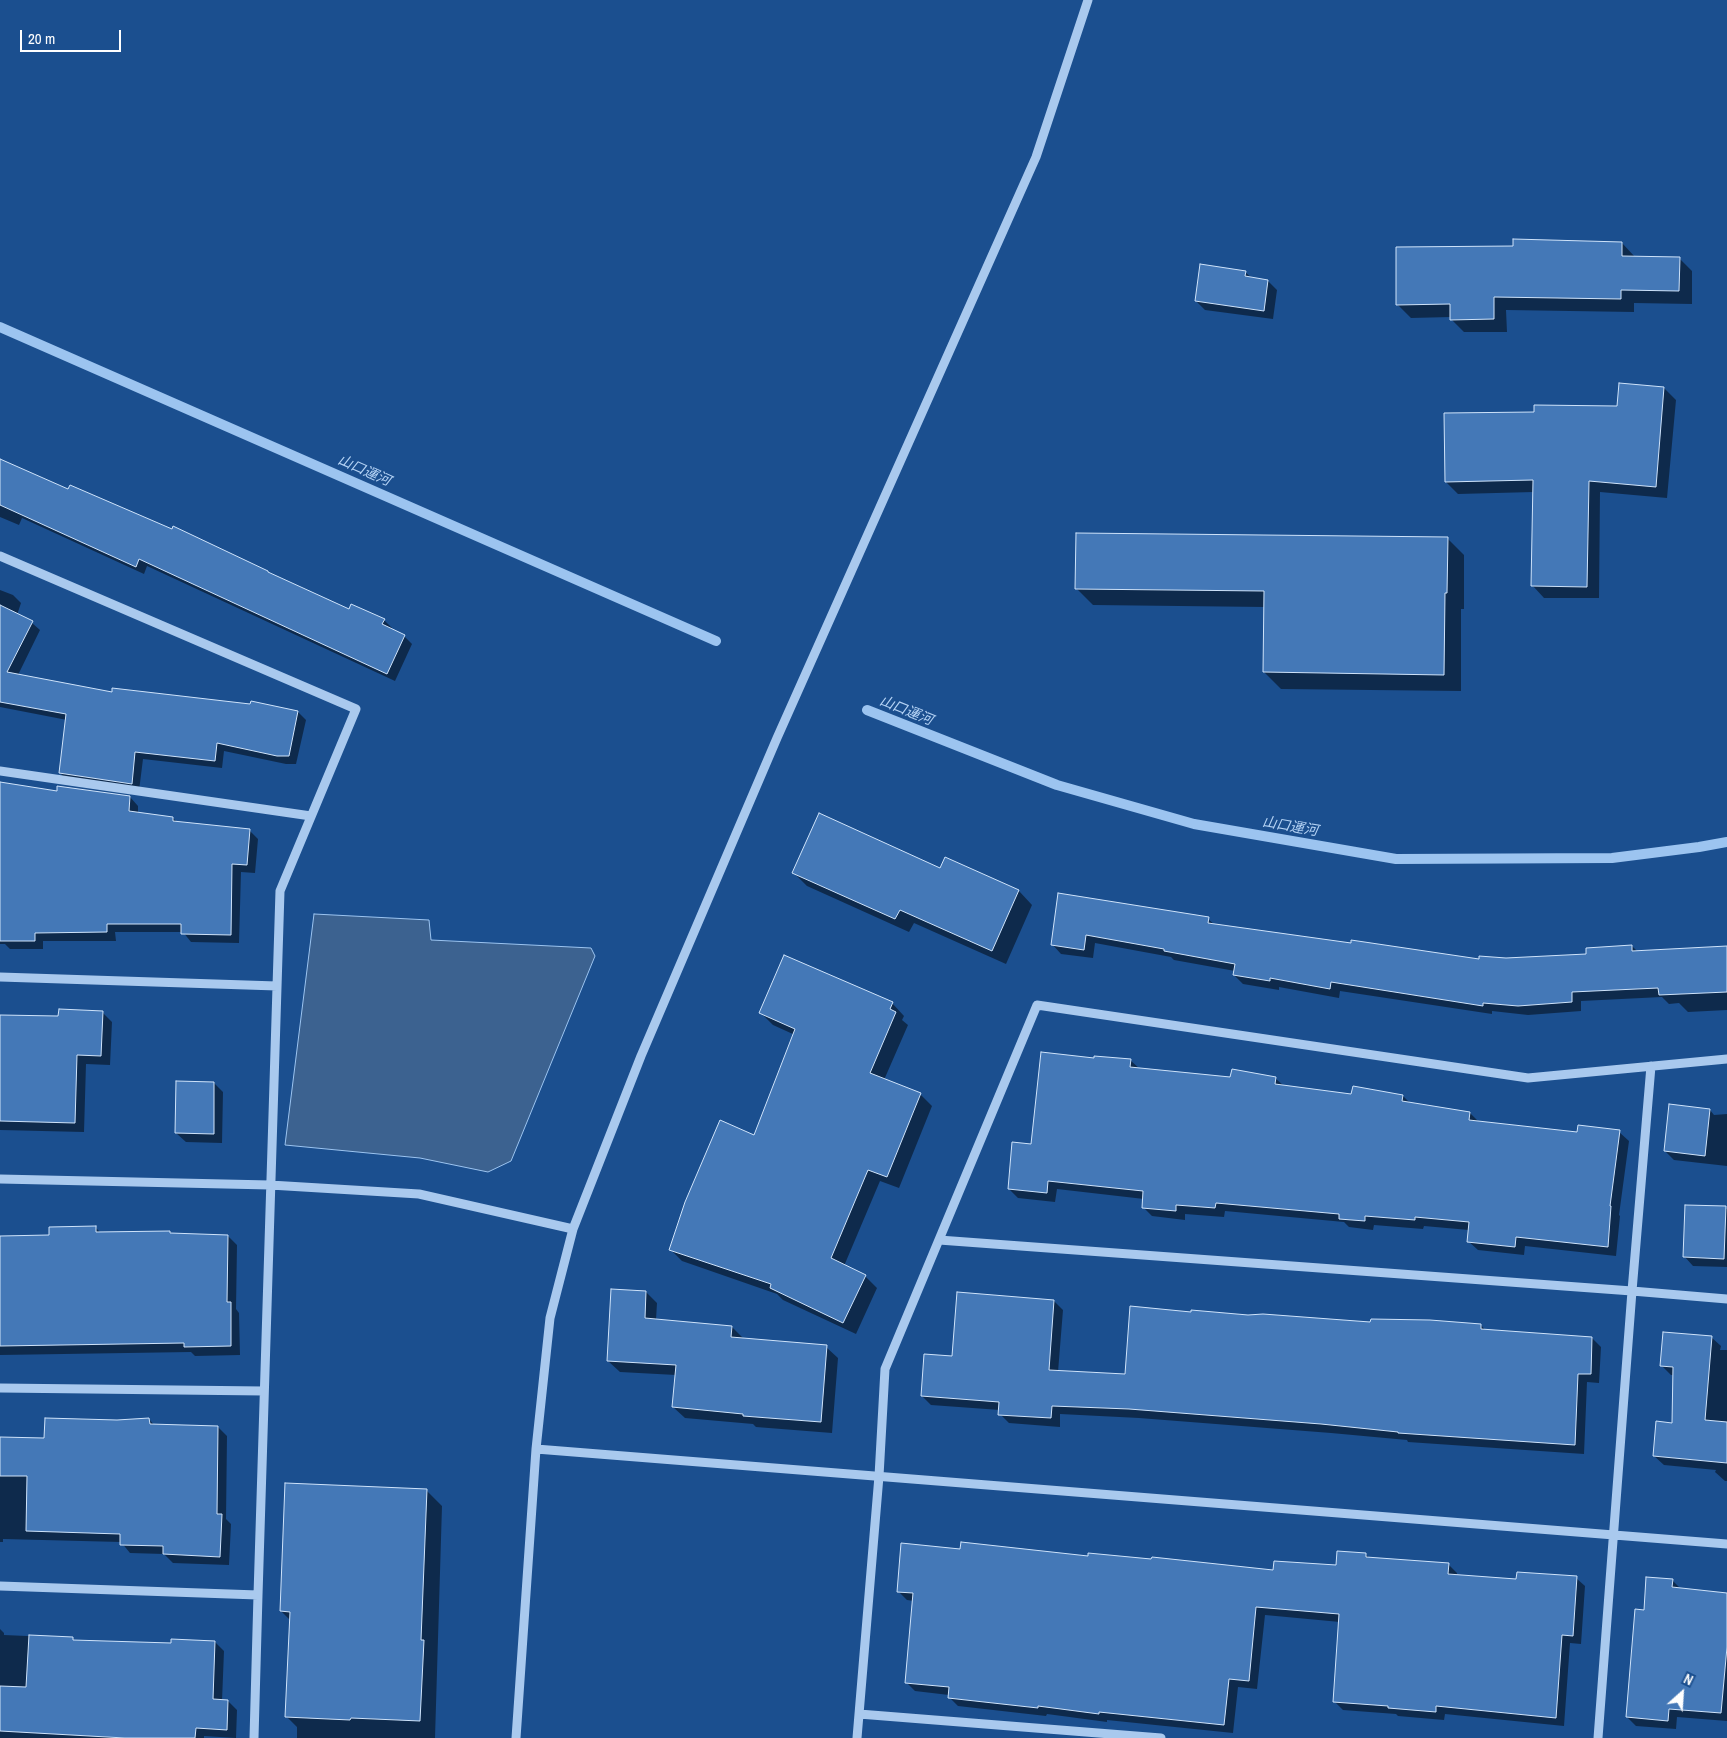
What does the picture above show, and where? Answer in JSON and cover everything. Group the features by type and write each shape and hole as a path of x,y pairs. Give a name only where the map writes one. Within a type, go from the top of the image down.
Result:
{"street":[{"path":"516,1738 536,1449 550,1318 573,1229 641,1056 774,747 1036,157 1088,0"},
{"path":"0,556 356,709 280,891 254,1738"},
{"path":"0,771 311,816"},
{"path":"0,977 277,986"},
{"path":"857,1738 880,1476 885,1369 1037,1005 1528,1078 1727,1059"},
{"path":"1598,1738 1632,1291 1652,1066"},
{"path":"0,1179 270,1185 419,1194 573,1229"},
{"path":"939,1240 1632,1291 1727,1300"},
{"path":"0,1388 264,1391"},
{"path":"536,1449 1727,1544"},
{"path":"0,1586 258,1595"},
{"path":"859,1714 1161,1738"}],"water":[{"path":"314,914 429,920 431,940 591,948 595,956 511,1161 488,1172 420,1158 285,1145"}],"building":[{"path":"1513,239 1622,242 1622,256 1680,257 1679,291 1621,290 1621,299 1494,297 1494,319 1450,320 1450,304 1396,305 1396,247 1513,246"},
{"path":"1200,264 1246,271 1245,276 1268,280 1264,311 1195,301"},
{"path":"1619,383 1664,387 1656,487 1589,481 1587,587 1531,586 1533,480 1445,482 1444,413 1534,412 1534,405 1617,406"},
{"path":"0,459 68,489 70,485 172,529 173,526 349,609 351,604 385,619 382,624 405,635 387,674 139,559 136,567 0,505"},
{"path":"1076,533 1448,537 1444,675 1263,672 1264,591 1075,589"},
{"path":"0,605 33,621 7,672 112,692 112,688 250,704 251,701 298,711 289,756 277,756 217,743 215,761 135,752 132,784 59,773 66,714 0,702"},
{"path":"0,782 57,791 57,786 130,796 129,811 173,817 173,821 250,829 247,865 232,864 231,935 181,934 181,924 107,924 107,932 35,933 35,941 0,941"},
{"path":"819,813 940,868 945,857 1019,890 992,951 900,910 895,919 792,873"},
{"path":"1058,893 1209,917 1208,923 1351,943 1351,940 1479,959 1479,956 1506,958 1586,954 1586,948 1632,945 1632,951 1727,946 1727,992 1659,995 1658,988 1572,992 1572,1002 1518,1006 1483,1003 1483,1006 1331,982 1330,989 1270,978 1270,981 1233,975 1235,964 1086,935 1084,950 1051,945"},
{"path":"784,955 893,1002 890,1009 896,1012 870,1073 921,1093 887,1177 868,1170 831,1258 866,1275 843,1323 770,1288 771,1284 669,1250 685,1202 720,1120 754,1135 795,1029 759,1013"},
{"path":"59,1009 103,1011 101,1056 77,1055 75,1123 0,1121 0,1015 58,1016"},
{"path":"1041,1052 1094,1058 1094,1056 1131,1059 1130,1067 1230,1077 1232,1069 1276,1077 1275,1084 1351,1094 1353,1086 1403,1095 1402,1101 1470,1112 1469,1120 1577,1132 1578,1125 1620,1130 1610,1206 1608,1247 1516,1237 1515,1247 1467,1242 1469,1222 1415,1217 1415,1220 1365,1216 1365,1221 1339,1219 1339,1214 1216,1203 1215,1208 1176,1205 1176,1211 1142,1208 1143,1191 1048,1181 1047,1193 1008,1189 1012,1142 1031,1144"},
{"path":"176,1081 214,1082 214,1134 175,1133"},
{"path":"1669,1104 1710,1109 1705,1156 1664,1151"},
{"path":"1685,1205 1726,1206 1724,1259 1683,1257"},
{"path":"96,1226 96,1232 170,1231 170,1233 228,1235 227,1302 231,1302 231,1346 184,1347 184,1343 0,1346 0,1236 49,1235 49,1227"},
{"path":"611,1289 646,1291 645,1318 732,1326 731,1337 827,1345 821,1422 743,1416 743,1414 672,1407 676,1365 607,1361"},
{"path":"957,1292 1054,1300 1049,1370 1125,1374 1130,1306 1191,1312 1191,1310 1248,1315 1263,1314 1370,1322 1371,1319 1430,1320 1481,1324 1481,1329 1592,1337 1591,1374 1578,1374 1575,1445 1398,1433 1321,1424 1129,1409 1052,1406 1051,1418 998,1415 999,1402 921,1396 924,1354 952,1356"},
{"path":"1663,1332 1712,1336 1705,1420 1727,1422 1727,1463 1653,1456 1656,1421 1672,1423 1673,1367 1660,1366"},
{"path":"45,1418 117,1420 149,1418 150,1424 218,1426 217,1514 222,1514 220,1557 163,1554 163,1546 120,1545 120,1534 26,1531 27,1476 0,1476 0,1437 44,1438"},
{"path":"285,1483 427,1489 421,1640 424,1640 420,1721 285,1717 290,1612 280,1611"},
{"path":"961,1542 1088,1556 1088,1553 1151,1559 1152,1557 1273,1570 1274,1561 1336,1565 1337,1551 1366,1553 1366,1557 1449,1563 1448,1574 1516,1579 1517,1572 1577,1576 1573,1636 1562,1635 1556,1718 1436,1706 1436,1712 1333,1702 1339,1614 1256,1607 1249,1681 1229,1679 1224,1725 948,1698 949,1687 905,1683 913,1593 897,1592 901,1543 960,1549"},
{"path":"1646,1577 1673,1579 1672,1587 1727,1593 1727,1647 1721,1713 1669,1709 1668,1721 1626,1717 1635,1609 1644,1610"},
{"path":"29,1635 73,1637 73,1640 171,1643 171,1639 215,1641 213,1699 228,1700 227,1730 196,1728 195,1738 125,1738 0,1731 0,1686 26,1687"}],"waterway":[{"name":"山口運河","path":"0,327 716,641"},
{"name":"山口運河","path":"867,710 1057,785 1194,824 1396,859 1612,858 1727,842"}]}
